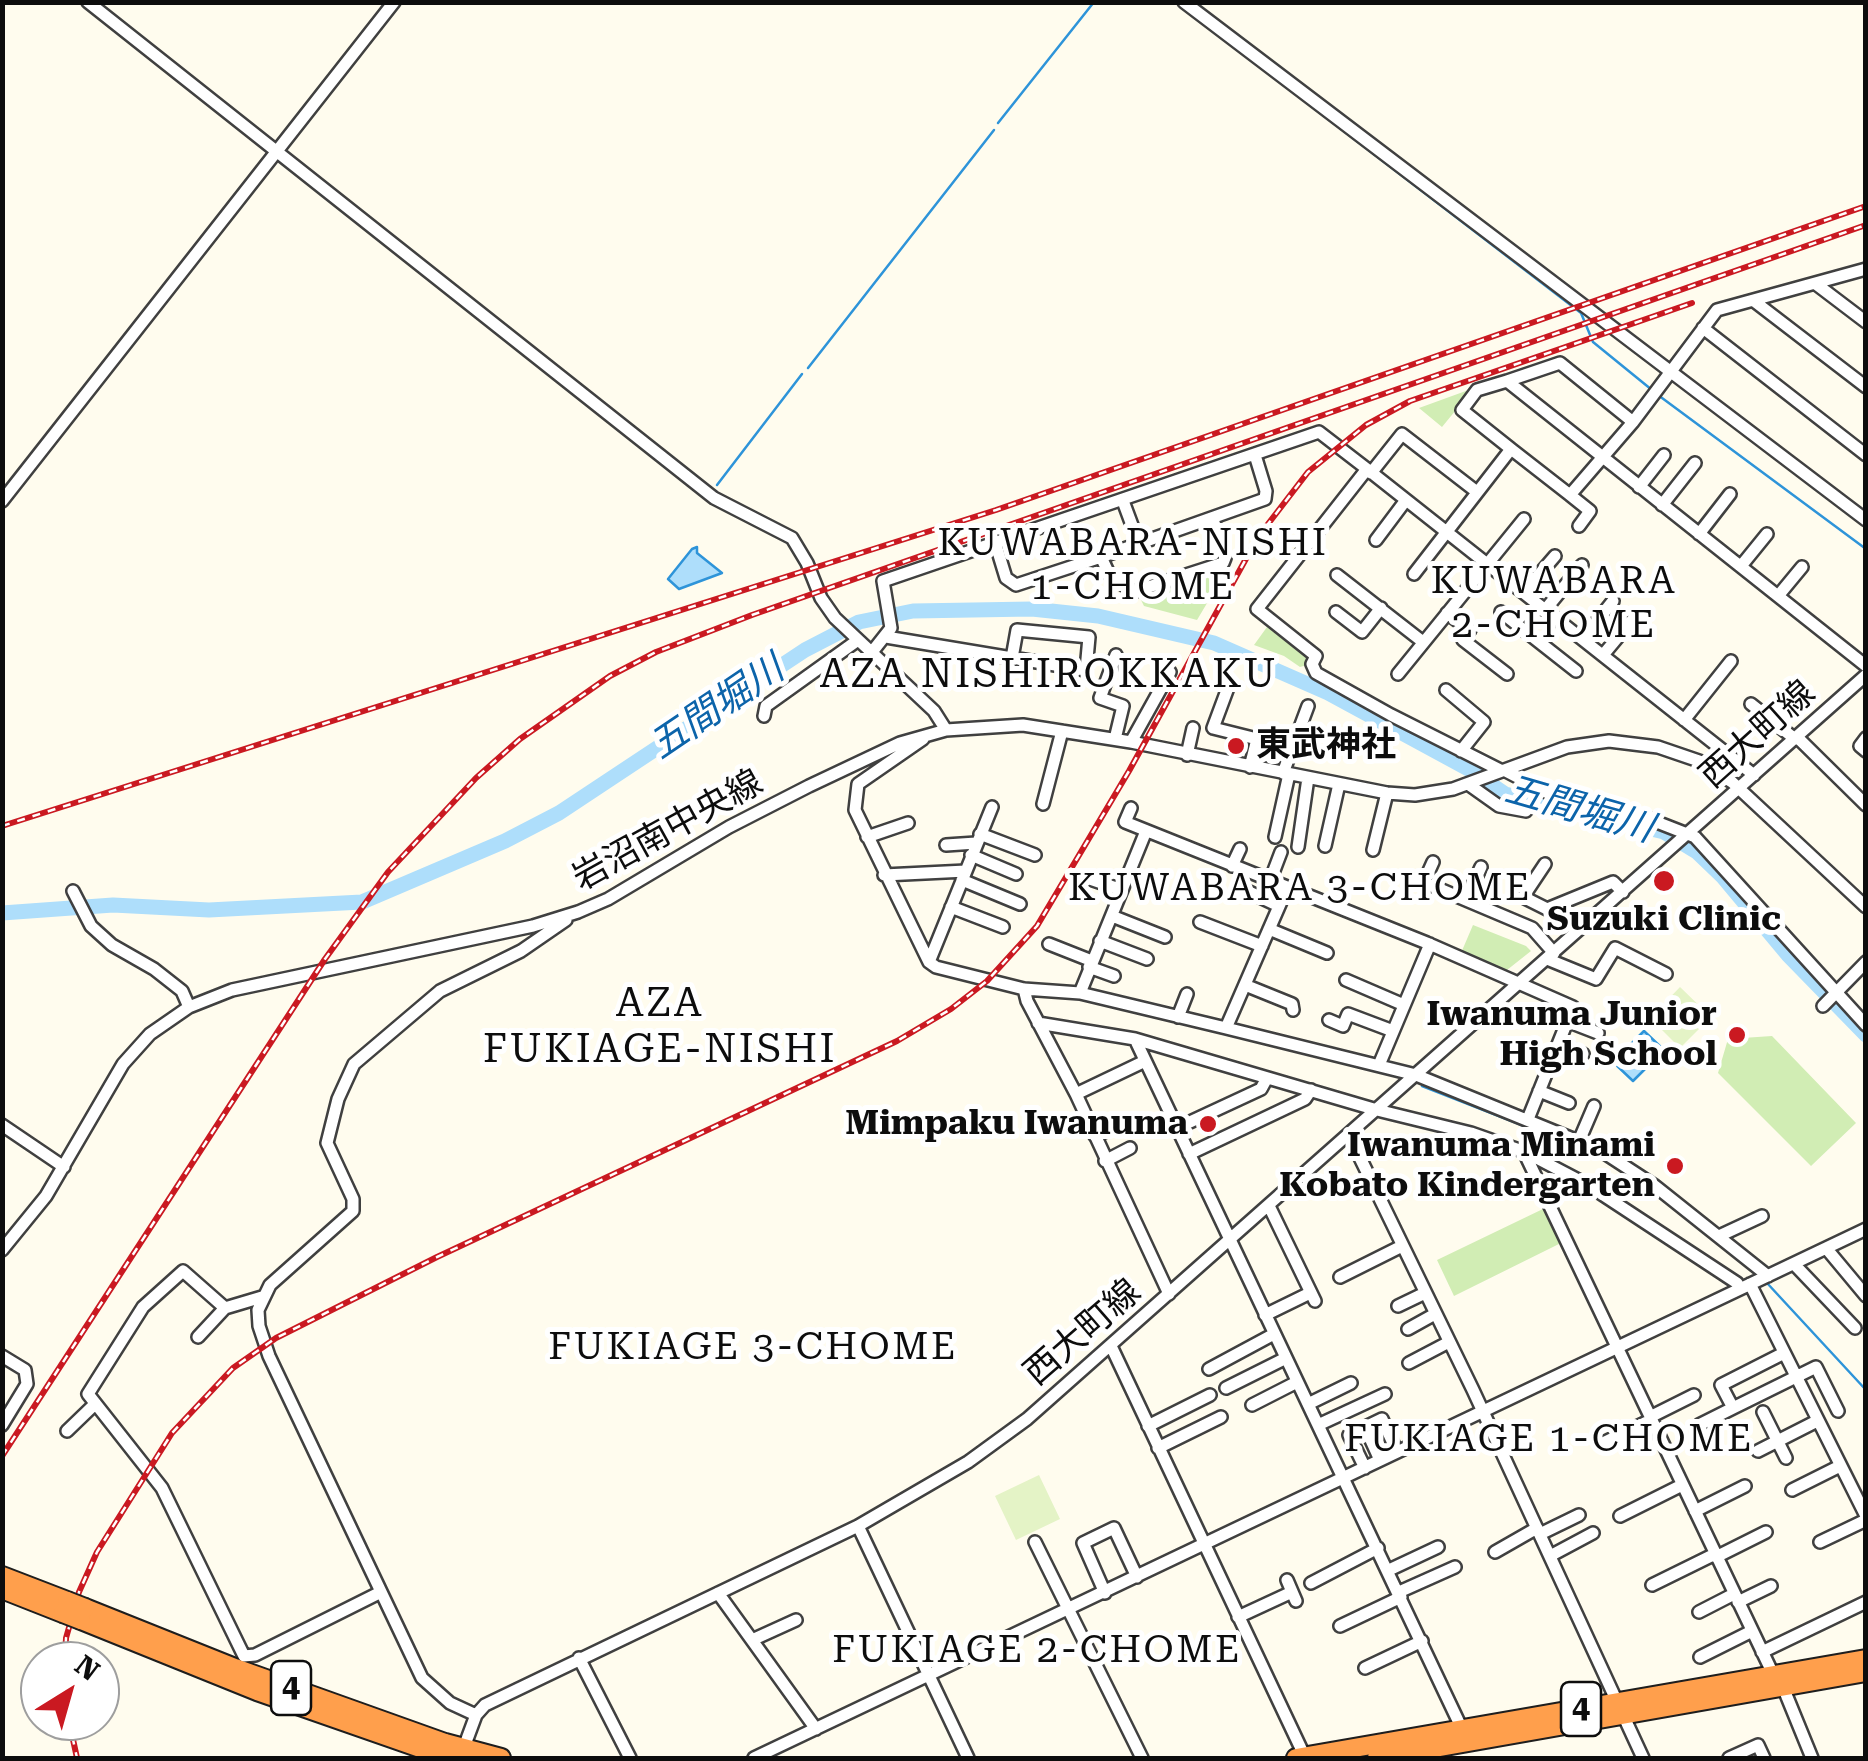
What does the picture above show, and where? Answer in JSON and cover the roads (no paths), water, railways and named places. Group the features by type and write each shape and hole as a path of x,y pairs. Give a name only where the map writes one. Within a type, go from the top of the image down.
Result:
{"highway":[{"name":"4","path":"2,1576 74,1610"},
{"name":"4","path":"2,1590 74,1610 252,1674 457,1755 501,1758"},
{"name":"4","path":"1377,1758 1778,1680 1866,1659"},
{"name":"4","path":"1778,1680 1866,1672"},
{"name":"4","path":"1300,1758 1462,1729 1619,1708"}],"street":[{"path":"88,2 714,498 792,538 835,618 934,710 946,730"},
{"path":"2,501 394,2"},
{"path":"1184,2 1866,520"},
{"path":"1570,495 1633,422 1717,310 1866,269"},
{"path":"1816,284 1866,322"},
{"path":"1754,300 1866,387"},
{"path":"1704,328 1866,455"},
{"path":"1579,526 1590,511 1462,410 1477,390 1560,363 1633,422"},
{"path":"1508,381 1866,666"},
{"path":"872,652 888,632 883,581 1319,432 1754,775"},
{"path":"1477,492 1402,434 1257,609 1316,656 1312,664 1316,673 1461,751 1552,796 1631,812 1688,834 1707,848 1866,1025"},
{"path":"1414,574 1511,448"},
{"path":"1639,487 1664,454"},
{"path":"995,542 1006,578 1016,585 1100,558 1266,497 1254,456"},
{"path":"1662,505 1695,463"},
{"path":"1699,534 1730,494"},
{"path":"1376,540 1406,500"},
{"path":"1122,501 1139,544"},
{"path":"1100,558 1109,574 1134,592 1223,563 1225,558 1213,519"},
{"path":"1398,674 1524,519"},
{"path":"1741,566 1767,534"},
{"path":"1524,592 1554,556"},
{"path":"1546,610 1582,565"},
{"path":"1778,596 1802,568"},
{"path":"1338,575 1424,642"},
{"path":"1583,640 1613,601"},
{"path":"1336,612 1362,632 1380,608"},
{"path":"1446,612 1470,630 1463,640 1507,674"},
{"path":"1502,612 1576,671"},
{"path":"1603,655 1638,614"},
{"path":"1546,646 1564,624"},
{"path":"888,632 1012,658 1086,670 1089,637 1018,630 1012,658"},
{"path":"764,716 766,706 856,638"},
{"path":"1115,739 1124,706 1100,698 1116,654"},
{"path":"1684,720 1731,661"},
{"path":"1131,742 1170,672"},
{"name":"西大町線","path":"476,1715 498,1698 858,1526 968,1462 1027,1419 1866,675"},
{"path":"1229,685 1212,728 1256,739 1250,766"},
{"path":"1446,690 1484,722 1461,751"},
{"path":"1751,704 1796,738 1866,805"},
{"path":"1275,837 1286,774 1308,706"},
{"name":"岩沼南中央線","path":"2,1250 23,1227 64,1167 123,1064 150,1034 188,1007 232,990 532,926 578,912 608,900 729,826 900,743 946,730 1023,725 1131,742 1387,794 1436,793 1502,771"},
{"path":"1187,754 1193,728"},
{"path":"1300,729 1333,738"},
{"path":"1043,804 1062,730"},
{"path":"930,734 858,784 855,810 929,962 1024,990 1080,994 1416,1075 1600,1150 1655,1186 1718,1236 1757,1281 1784,1354 1866,1518 1820,1542"},
{"path":"1866,738 1860,746 1866,751"},
{"path":"1502,771 1567,747 1610,741 1636,743 1699,761 1739,788 1866,907"},
{"path":"1298,848 1308,778"},
{"path":"1470,783 1500,806 1526,810"},
{"path":"1326,846 1339,784"},
{"path":"1372,850 1387,794"},
{"path":"929,962 992,807"},
{"path":"1131,808 1125,822 1430,944 1573,1007 1528,1119"},
{"path":"867,837 908,823"},
{"path":"1080,994 1146,831"},
{"path":"946,844 976,844 1035,855"},
{"path":"976,844 1016,874"},
{"path":"1232,866 1240,849"},
{"path":"1270,881 1281,852"},
{"path":"1433,862 1420,880 1532,928 1551,956 1596,979 1615,948 1666,974"},
{"path":"1545,864 1523,897 1547,909 1612,882 1622,892"},
{"path":"1466,900 1481,866"},
{"path":"884,875 964,875 1020,904"},
{"path":"1087,878 1122,890"},
{"path":"1226,1028 1287,888"},
{"path":"1244,890 1278,906"},
{"path":"73,891 91,926 112,945 154,968 182,992 188,1007"},
{"path":"952,907 1003,927"},
{"path":"457,1755 476,1715 450,1702 422,1678 270,1356 258,1310 270,1285 353,1211 327,1143 334,1111 354,1064 440,992 521,950 578,912"},
{"path":"1112,916 1165,937"},
{"path":"1200,922 1262,946"},
{"path":"1269,929 1327,953"},
{"path":"1100,941 1146,959"},
{"path":"1049,944 1114,976"},
{"path":"1379,1065 1430,944"},
{"path":"1823,1006 1866,962"},
{"path":"1346,980 1404,1005"},
{"path":"1245,985 1292,1004 1293,1010"},
{"path":"1024,990 1169,1294"},
{"path":"1178,1017 1187,994"},
{"path":"1329,1020 1343,1026 1348,1014 1393,1031"},
{"path":"1568,1021 1598,1034"},
{"path":"1038,1023 1135,1039 1377,1110 1471,1133 1525,1152 1588,1185 1737,1283 1757,1281"},
{"path":"1135,1039 1462,1729"},
{"path":"1558,1043 1584,1054"},
{"path":"1076,1094 1143,1062"},
{"path":"1177,1128 1261,1088 1267,1078"},
{"path":"1189,1154 1306,1100 1311,1090"},
{"path":"1539,1091 1570,1103"},
{"path":"1579,1141 1594,1106"},
{"path":"1094,1136 1128,1122"},
{"path":"2,1126 64,1167"},
{"path":"1349,1135 1643,1758"},
{"path":"1105,1160 1130,1148"},
{"path":"1525,1152 1812,1758"},
{"path":"1266,1315 1312,1297 1269,1206"},
{"path":"1718,1236 1762,1216"},
{"path":"754,1758 1866,1229"},
{"path":"1826,1248 1866,1296"},
{"path":"1374,1266 1403,1249"},
{"path":"1340,1277 1403,1249"},
{"path":"1794,1264 1855,1328"},
{"path":"225,1308 182,1271 144,1308 88,1394 162,1488 244,1656 255,1655 381,1592"},
{"path":"1398,1306 1425,1294"},
{"path":"198,1336 225,1308 262,1297"},
{"path":"1408,1329 1435,1314"},
{"path":"1210,1369 1274,1334"},
{"path":"1408,1363 1449,1342"},
{"path":"1111,1346 1300,1758"},
{"path":"1733,1408 1721,1385 1784,1354"},
{"path":"2,1356 25,1370 27,1384 2,1426"},
{"path":"1226,1388 1286,1358"},
{"path":"1706,1441 1698,1425 1816,1367 1838,1411"},
{"path":"1252,1405 1297,1382"},
{"path":"1308,1404 1352,1383"},
{"path":"1318,1425 1385,1394"},
{"path":"1148,1426 1210,1395"},
{"path":"1603,1444 1694,1395"},
{"path":"67,1432 95,1404"},
{"path":"1763,1412 1786,1458"},
{"path":"1158,1448 1222,1418"},
{"path":"1364,1468 1349,1435 1365,1427 1382,1419 1397,1452"},
{"path":"1758,1450 1817,1421"},
{"path":"1365,1427 1380,1460"},
{"path":"1792,1490 1840,1466"},
{"path":"1620,1516 1682,1485"},
{"path":"1694,1511 1745,1486"},
{"path":"1495,1552 1578,1515"},
{"path":"858,1526 968,1758"},
{"path":"1106,1593 1083,1542 1114,1528 1137,1578"},
{"path":"1652,1585 1766,1532"},
{"path":"1550,1556 1593,1533"},
{"path":"1035,1542 1142,1758"},
{"path":"1389,1570 1438,1546"},
{"path":"1311,1584 1378,1548"},
{"path":"1340,1626 1455,1568"},
{"path":"1699,1612 1772,1586"},
{"path":"1238,1617 1292,1591"},
{"path":"718,1593 816,1729"},
{"path":"1762,1652 1866,1602"},
{"path":"752,1640 796,1620"},
{"path":"1700,1657 1752,1631"},
{"path":"1366,1668 1422,1641"},
{"path":"579,1658 630,1758"},
{"path":"1729,1758 1758,1745 1764,1758"}],"water":[{"path":"697,547 697,553 722,573 679,589 668,579"},
{"path":"1644,1031 1664,1050 1633,1081 1613,1062"}],"waterway":[{"path":"998,123 1094,2"},
{"path":"1225,40 1581,313 1593,342 1652,390"},
{"path":"808,368 994,130"},
{"path":"717,485 802,374"},
{"path":"1658,395 1866,549"},
{"name":"五間堀川","path":"2,913 113,905 209,910 362,902 505,841 559,813 805,650 859,622 913,611 1032,609 1098,616 1214,643 1328,693 1470,770 1505,794 1664,832 1697,852 1722,876 1788,955 1866,1035"},
{"path":"1422,1086 1560,1140"},
{"path":"1633,1178 1687,1218"},
{"path":"1767,1283 1866,1390"}],"railway":[{"path":"2,826 996,510 1866,206"},
{"path":"2,1456 325,959 388,872 476,778 520,739 610,676 656,652 752,615 1866,225"},
{"path":"66,1641 79,1592 97,1552 172,1433 233,1368 276,1338 437,1257 897,1041 951,1009 987,981 1037,926 1129,771 1258,537 1308,472 1366,425 1410,401 1692,303"},
{"path":"73,1741 77,1758"}],"place":[{"name":"東武神社","path":"1236,746"},
{"name":"Suzuki Clinic","path":"1664,881"},
{"name":"Iwanuma Junior High School","path":"1737,1035"},
{"name":"Mimpaku Iwanuma","path":"1208,1124"},
{"name":"Iwanuma Minami Kobato Kindergarten","path":"1675,1166"}],"district":[{"name":"KUWABARA-NISHI 1-CHOME","path":"1133,566"},
{"name":"KUWABARA 2-CHOME","path":"1554,604"},
{"name":"AZA NISHIROKKAKU","path":"1049,675"},
{"name":"KUWABARA 3-CHOME","path":"1300,889"},
{"name":"AZA FUKIAGE-NISHI","path":"660,1027"},
{"name":"FUKIAGE 3-CHOME","path":"753,1348"},
{"name":"FUKIAGE 1-CHOME","path":"1549,1440"},
{"name":"FUKIAGE 2-CHOME","path":"1037,1651"}]}
